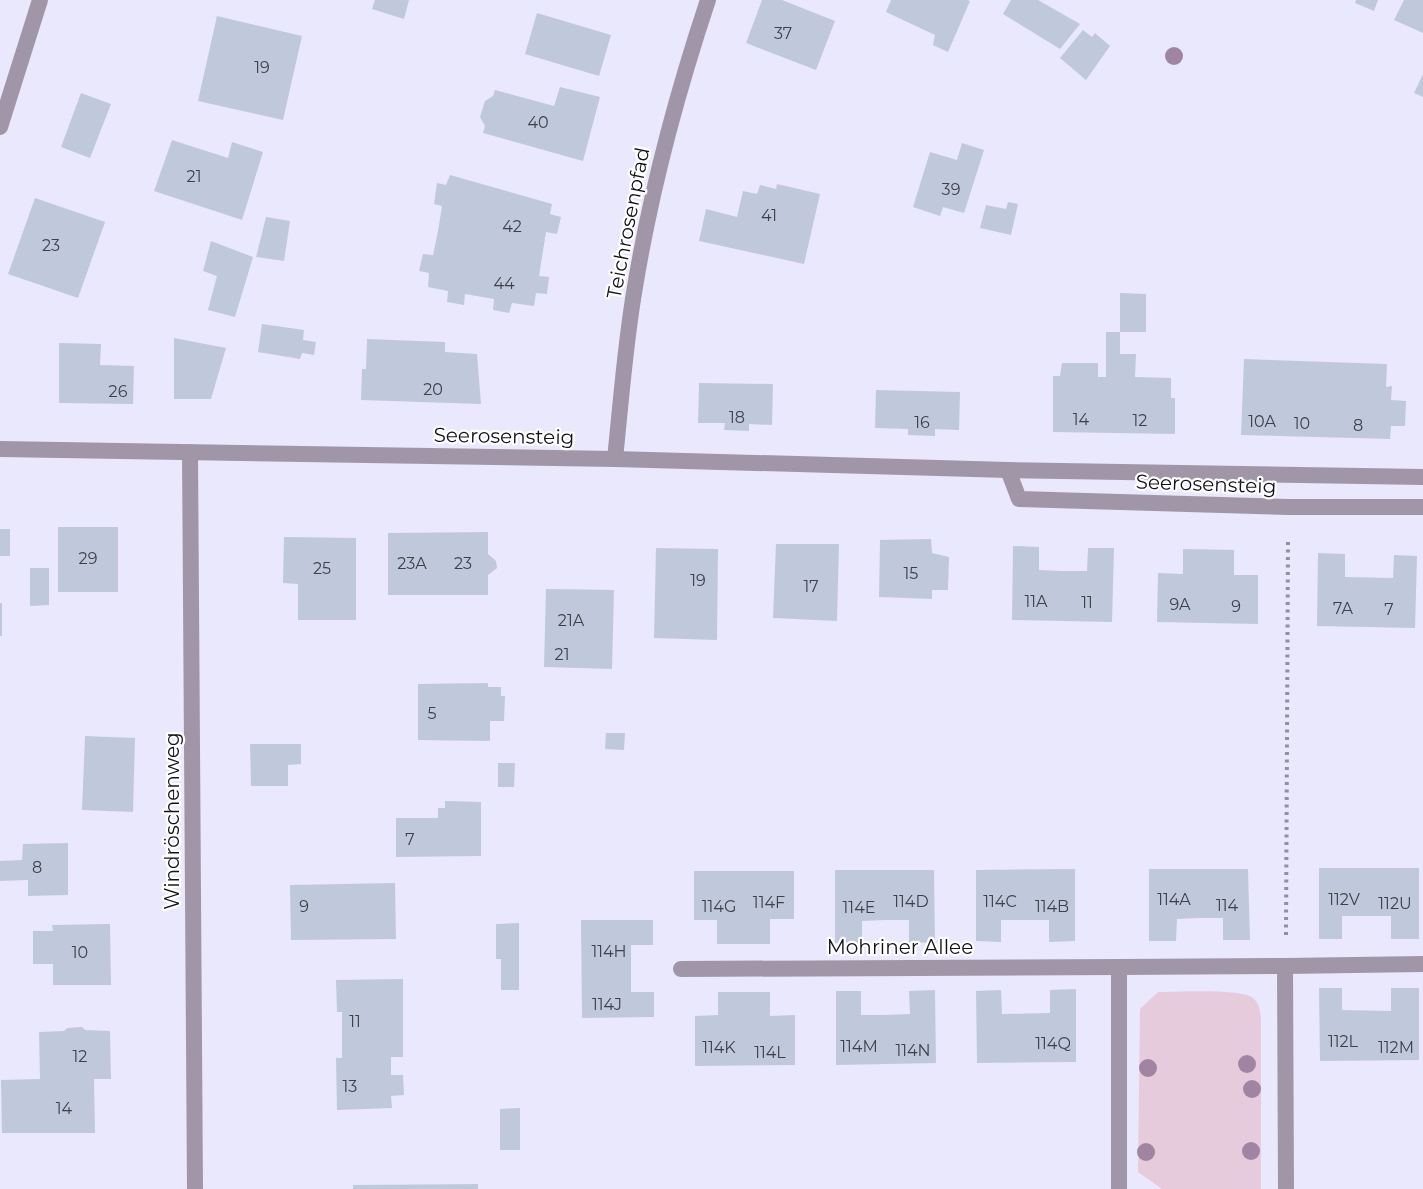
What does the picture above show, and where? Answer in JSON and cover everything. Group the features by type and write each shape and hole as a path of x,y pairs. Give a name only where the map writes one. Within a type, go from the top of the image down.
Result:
{"street":[{"path":"0,127 40,0"},
{"name":"Teichrosenpfad","path":"615,459 634,288 648,217 667,136 708,0"},
{"name":"Seerosensteig","path":"0,449 615,459 1008,470 1423,477"},
{"name":"Windröschenweg","path":"190,452 195,1189"},
{"name":"Seerosensteig","path":"1008,470 1019,499 1288,507 1423,507"},
{"name":"Mohriner Allee","path":"681,969 1423,964"},
{"path":"1286,966 1286,1189"},
{"path":"1119,967 1119,1189"}],"path":[{"path":"1286,966 1288,507"}],"shaded area":[{"path":"1158,992 1236,993 1253,998 1257,1003 1261,1019 1261,1189 1162,1189 1138,1172 1140,1009"}],"building":[{"path":"375,0 409,0 404,19 372,9"},
{"path":"762,0 782,0 835,21 816,70 746,43"},
{"path":"891,0 970,1 948,52 933,45 935,35 886,12"},
{"path":"1011,0 1038,0 1080,24 1060,49 1003,14"},
{"path":"1356,0 1378,0 1374,11 1355,3"},
{"path":"1404,0 1423,0 1423,33 1394,20"},
{"path":"537,13 611,35 599,76 525,54"},
{"path":"217,16 302,36 283,120 198,101"},
{"path":"1083,30 1092,37 1095,33 1110,46 1086,80 1060,58"},
{"path":"1423,74 1423,97 1414,93"},
{"path":"560,87 600,97 583,161 483,133 485,126 480,117 485,101 493,96 495,90 554,106"},
{"path":"81,93 111,104 90,158 61,147"},
{"path":"172,140 228,158 232,142 263,152 242,220 154,191"},
{"path":"962,143 984,150 964,213 943,207 940,216 913,207 930,152 957,160"},
{"path":"450,175 552,204 550,214 561,217 557,234 546,232 539,276 549,277 547,294 536,293 534,306 512,303 509,313 493,310 494,299 465,294 464,305 447,302 448,291 428,287 429,273 419,271 423,254 433,255 438,231 442,206 434,204 437,183 446,185"},
{"path":"777,184 820,194 804,264 699,241 706,209 737,217 743,191 757,194 760,185 776,189"},
{"path":"35,198 105,222 78,298 8,274"},
{"path":"1008,202 1018,204 1011,235 980,228 986,205 1006,209"},
{"path":"266,217 290,221 284,261 256,257"},
{"path":"211,241 253,257 235,317 208,310 217,276 203,271"},
{"path":"1120,293 1146,294 1146,332 1120,332"},
{"path":"262,324 304,330 303,340 316,342 314,355 302,353 300,359 258,352"},
{"path":"1106,332 1120,332 1120,354 1136,354 1135,377 1171,378 1171,398 1175,398 1175,434 1053,432 1053,376 1060,376 1062,363 1098,363 1098,377 1106,377"},
{"path":"174,338 226,348 211,399 174,399"},
{"path":"367,339 445,342 445,352 477,354 481,404 361,400 362,369 366,369"},
{"path":"59,343 101,344 100,365 134,366 133,404 59,403"},
{"path":"1244,359 1387,364 1386,387 1392,386 1391,400 1406,401 1405,426 1391,426 1390,439 1241,435"},
{"path":"699,383 773,384 772,425 749,424 749,431 724,430 725,423 698,423"},
{"path":"876,390 960,392 959,430 935,429 935,436 908,435 908,429 875,428"},
{"path":"58,527 118,527 118,592 58,592"},
{"path":"0,529 10,529 10,556 0,556"},
{"path":"488,532 488,554 496,561 497,568 488,575 488,595 388,595 388,533"},
{"path":"284,537 356,538 356,620 298,620 298,584 283,583"},
{"path":"931,539 932,553 949,557 948,590 932,590 932,599 879,597 880,540"},
{"path":"776,544 839,544 837,621 773,618"},
{"path":"1013,546 1039,547 1039,570 1062,571 1087,571 1088,548 1114,548 1112,622 1012,620"},
{"path":"656,548 718,549 717,640 654,638"},
{"path":"1183,549 1234,550 1234,575 1258,575 1258,624 1157,622 1158,573 1183,574"},
{"path":"1318,553 1345,554 1345,577 1393,578 1394,555 1417,556 1415,628 1317,626"},
{"path":"30,568 49,568 49,605 30,606"},
{"path":"546,589 614,590 612,669 544,667"},
{"path":"0,603 2,603 2,636 0,636"},
{"path":"488,683 488,687 501,687 501,696 505,696 504,721 490,721 490,741 418,740 418,684"},
{"path":"606,733 625,733 624,750 605,749"},
{"path":"85,736 135,738 133,812 82,810"},
{"path":"250,744 301,744 301,764 288,765 288,786 251,786"},
{"path":"498,763 515,763 514,787 498,787"},
{"path":"445,801 481,802 481,856 396,857 396,818 438,818 438,808 445,808"},
{"path":"68,843 68,895 28,896 28,880 0,881 0,861 22,860 23,844"},
{"path":"1319,868 1419,868 1419,939 1391,939 1391,916 1342,916 1342,939 1319,939"},
{"path":"1075,869 1075,941 1049,942 1049,920 1001,920 1001,942 976,941 976,870"},
{"path":"1149,869 1248,869 1250,940 1223,940 1223,918 1199,918 1177,919 1176,941 1149,941"},
{"path":"835,870 934,870 935,943 909,942 909,920 885,920 862,921 862,943 835,943"},
{"path":"694,871 794,871 794,919 770,919 770,944 717,944 717,920 694,920"},
{"path":"395,883 396,939 291,940 290,885"},
{"path":"581,920 653,920 653,945 631,945 631,992 654,992 654,1017 582,1018"},
{"path":"519,923 519,990 501,990 501,959 496,959 496,924"},
{"path":"110,924 111,985 53,985 53,964 33,964 33,931 53,931 52,925"},
{"path":"403,979 403,1057 391,1057 391,1075 403,1075 404,1095 391,1096 392,1108 337,1110 336,1058 342,1058 342,1012 337,1012 336,980"},
{"path":"1319,988 1342,988 1342,1010 1391,1011 1391,988 1419,988 1419,1060 1320,1061"},
{"path":"1076,989 1076,1062 977,1063 976,991 1001,990 1002,1014 1050,1013 1050,990"},
{"path":"935,990 936,1063 836,1065 836,991 861,991 861,1015 886,1015 910,1014 909,991"},
{"path":"718,992 770,992 770,1016 795,1015 795,1065 695,1066 695,1016 718,1015"},
{"path":"82,1027 85,1030 110,1031 111,1079 94,1079 95,1133 2,1133 1,1080 40,1079 39,1032 64,1031 67,1028"},
{"path":"520,1108 520,1150 500,1150 500,1109"},
{"path":"478,1184 478,1189 353,1189 353,1185"}]}
